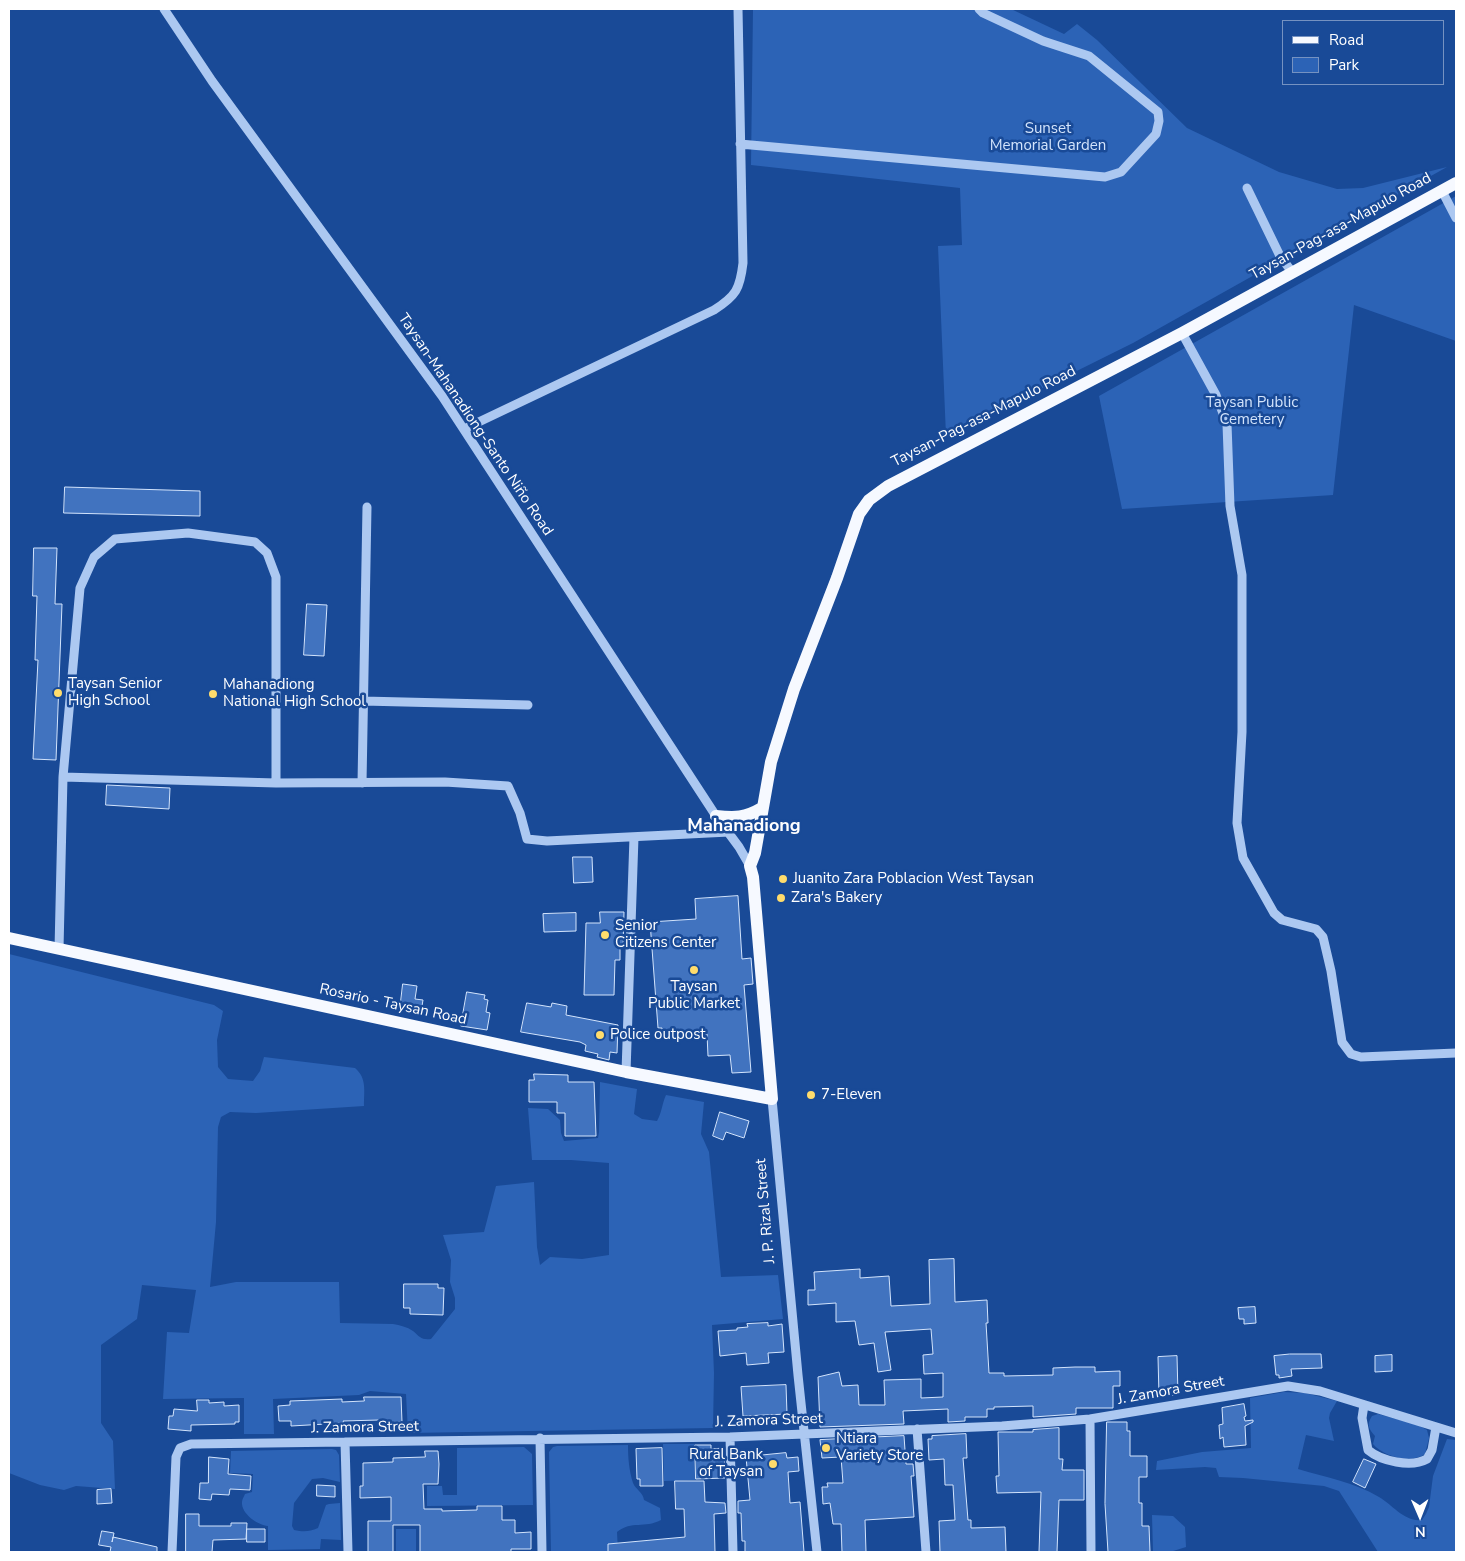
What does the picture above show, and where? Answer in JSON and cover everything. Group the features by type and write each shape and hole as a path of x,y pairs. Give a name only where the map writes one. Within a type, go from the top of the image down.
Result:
{"main road":[{"name":"Taysan-Pag-asa-Mapulo Road","path":"750,866 755,853 771,762 794,690 837,578 859,514 869,500 888,486 1182,333 1456,183"},
{"path":"716,816 741,817 751,815 762,808"},
{"name":"J. P. Rizal Street","path":"750,866 753,877 772,1099"},
{"name":"Rosario - Taysan Road","path":"9,938 626,1072 772,1099"}],"street":[{"name":"Taysan-Mahanadiong-Santo Niño Road","path":"164,9 212,81 442,396 750,866"},
{"path":"464,429 714,310 727,302 735,294 741,280 743,264 738,9"},
{"path":"740,144 1105,177 1121,172 1156,134 1159,121 1158,112 1089,56 1042,41 978,9"},
{"path":"1247,188 1280,256 1292,272"},
{"path":"1442,191 1456,218"},
{"path":"1182,333 1216,395 1227,424 1230,506 1242,575 1242,732 1237,823 1243,858 1274,913 1282,920 1316,929 1323,937 1331,971 1342,1042 1351,1054 1361,1057 1456,1053"},
{"path":"362,783 367,507"},
{"path":"59,949 63,777 80,588 94,557 116,539 188,533 255,542 267,553 276,577 276,783"},
{"path":"362,701 528,706"},
{"path":"63,777 276,783 444,782 508,786 520,813 527,839 547,842 729,832"},
{"path":"626,1072 634,837"},
{"name":"J. P. Rizal Street","path":"772,1099 817,1552"},
{"name":"J. Zamora Street","path":"172,1552 176,1457 180,1448 185,1445 540,1438 730,1437 1002,1426 1090,1419 1283,1386 1308,1388 1456,1433"},
{"path":"1364,1405 1363,1422 1368,1450 1373,1454 1390,1460 1410,1464 1427,1459 1432,1450 1436,1427"},
{"path":"1090,1419 1091,1552"},
{"path":"917,1429 926,1552"},
{"path":"730,1437 733,1552"},
{"path":"540,1438 542,1552"},
{"path":"346,1442 348,1552"}],"green space":[{"name":"Sunset Memorial Garden","path":"753,9 1011,9 1064,34 1077,24 1097,40 1187,128 1279,172 1337,189 1363,188 1447,167 1133,343 946,436 938,246 962,245 960,188 751,165"},
{"name":"Taysan Public Cemetery","path":"1456,196 1456,341 1354,305 1333,495 1122,509 1099,396"},
{"path":"9,954 214,1005 223,1011 217,1040 218,1067 228,1079 253,1081 260,1071 264,1057 355,1068 359,1072 364,1085 364,1106 256,1113 230,1112 221,1117 218,1127 216,1222 210,1287 236,1282 339,1282 340,1323 396,1324 408,1328 423,1338 431,1339 455,1309 455,1298 450,1282 451,1260 443,1235 484,1232 496,1186 534,1182 537,1247 540,1265 550,1257 582,1259 609,1255 609,1163 571,1160 532,1160 528,1108 548,1109 560,1120 564,1141 598,1138 600,1082 637,1089 634,1114 642,1119 657,1121 666,1095 704,1102 701,1134 709,1152 721,1277 778,1275 783,1319 712,1325 714,1373 713,1428 408,1433 406,1394 370,1391 359,1395 273,1399 274,1434 244,1434 244,1398 163,1399 167,1332 189,1333 196,1290 142,1285 137,1319 101,1345 101,1423 113,1441 115,1489 76,1486 64,1490 40,1485 9,1473"},
{"path":"1284,1392 1305,1393 1337,1401 1329,1418 1334,1441 1306,1435 1298,1469 1360,1487 1384,1500 1404,1516 1416,1520 1422,1520 1429,1507 1433,1476 1447,1439 1456,1440 1456,1552 1378,1552 1339,1491 1324,1486 1219,1477 1216,1468 1156,1470 1157,1461 1202,1452 1251,1448 1250,1398"},
{"path":"1378,1414 1418,1425 1427,1430 1429,1438 1425,1454 1405,1459 1391,1456 1378,1449 1373,1444 1375,1436 1369,1424 1372,1416"},
{"path":"663,1444 694,1444 695,1480 664,1481"},
{"path":"628,1445 633,1483 644,1500 660,1508 661,1520 655,1523 622,1528 617,1532 618,1552 551,1552 549,1452 553,1447 557,1446"},
{"path":"524,1447 532,1454 533,1505 427,1506 427,1486 442,1486 443,1495 457,1495 457,1448"},
{"path":"336,1450 339,1455 340,1482 323,1478 312,1479 294,1503 292,1526 294,1530 300,1531 318,1528 326,1505 340,1503 341,1540 321,1539 320,1549 268,1550 268,1526 260,1524 247,1515 242,1506 245,1494 252,1492 253,1474 230,1473 231,1451"},
{"path":"1152,1515 1173,1516 1185,1527 1186,1547 1170,1552 1153,1552"},
{"path":"396,1529 416,1529 416,1552 396,1552"}],"building":[{"path":"65,487 200,491 200,516 64,513"},
{"path":"34,548 57,548 55,604 62,604 56,760 33,759 38,660 35,660 37,596 33,596"},
{"path":"307,604 327,605 324,656 304,655"},
{"path":"107,785 170,788 169,809 106,805"},
{"path":"573,857 592,857 593,882 574,883"},
{"path":"738,896 742,959 751,958 753,984 744,985 751,1072 732,1073 730,1055 708,1056 707,1034 663,1037 662,1028 658,1028 650,922 696,919 695,899"},
{"name":"Senior Citizens Center","path":"600,912 624,912 623,948 620,948 620,960 615,960 614,995 584,995 586,923 600,923"},
{"path":"576,913 576,931 544,932 543,914"},
{"path":"403,984 417,986 415,999 423,1000 421,1012 400,1010"},
{"path":"467,992 485,995 484,999 488,1000 486,1012 490,1013 487,1030 461,1026"},
{"path":"527,1003 551,1007 552,1003 567,1006 566,1015 618,1025 617,1053 610,1052 609,1060 597,1057 598,1054 585,1051 586,1045 580,1042 521,1032"},
{"path":"534,1074 568,1075 568,1082 594,1082 596,1136 565,1136 565,1113 557,1113 557,1102 529,1102 529,1080 534,1080"},
{"path":"720,1112 749,1121 744,1138 726,1132 723,1140 713,1136"},
{"path":"954,1259 955,1302 987,1300 988,1323 986,1323 989,1373 1004,1373 1004,1376 1053,1375 1053,1368 1075,1367 1095,1367 1095,1372 1120,1371 1120,1386 1113,1386 1113,1408 1076,1408 1076,1414 1033,1417 1033,1406 994,1407 994,1409 987,1409 987,1417 965,1417 965,1421 948,1422 948,1409 903,1411 904,1424 820,1427 818,1377 839,1372 842,1386 858,1385 859,1405 885,1405 884,1380 921,1379 921,1398 943,1397 943,1373 924,1374 923,1355 933,1354 931,1329 885,1332 891,1370 878,1372 874,1343 859,1345 855,1321 836,1322 836,1303 808,1305 808,1290 815,1290 814,1272 860,1269 860,1278 889,1276 891,1306 930,1304 929,1260"},
{"path":"404,1284 438,1284 438,1288 444,1288 443,1315 410,1314 410,1308 404,1308"},
{"path":"1255,1307 1256,1323 1244,1324 1244,1319 1239,1319 1238,1308"},
{"path":"768,1323 768,1326 782,1324 784,1352 768,1353 769,1363 747,1365 746,1353 720,1356 718,1331 737,1330 737,1328 748,1327 747,1324"},
{"path":"1321,1354 1322,1368 1291,1369 1292,1376 1279,1378 1279,1375 1276,1375 1274,1356"},
{"path":"1392,1355 1392,1371 1375,1372 1375,1356"},
{"path":"1177,1356 1178,1395 1159,1396 1158,1357"},
{"path":"786,1385 787,1414 743,1416 741,1387"},
{"path":"364,1397 401,1397 402,1422 379,1423 379,1420 343,1421 344,1423 291,1426 291,1421 279,1421 278,1406 290,1405 290,1401 342,1399 342,1402 364,1401"},
{"path":"197,1400 209,1400 209,1403 224,1402 224,1406 239,1405 239,1422 235,1422 235,1424 191,1425 191,1431 168,1429 169,1416 173,1416 174,1409 197,1411"},
{"path":"1244,1404 1245,1421 1253,1420 1253,1422 1245,1426 1246,1445 1224,1447 1223,1437 1220,1439 1219,1425 1223,1424 1222,1408"},
{"path":"1107,1422 1127,1422 1127,1431 1130,1431 1130,1456 1147,1456 1147,1477 1139,1477 1139,1503 1142,1503 1142,1526 1149,1526 1150,1552 1108,1552 1105,1504"},
{"path":"1059,1428 1059,1459 1063,1459 1062,1470 1084,1470 1084,1500 1059,1500 1057,1552 1039,1552 1041,1492 997,1493 996,1476 999,1476 998,1432 1033,1432 1033,1430"},
{"path":"966,1434 967,1458 963,1458 968,1520 971,1520 971,1528 1005,1527 1006,1552 940,1552 939,1521 955,1520 953,1485 945,1485 944,1459 929,1460 928,1439 932,1439 932,1436"},
{"path":"904,1436 906,1464 913,1464 914,1476 911,1476 914,1517 865,1520 866,1552 842,1552 841,1524 833,1524 830,1503 823,1504 822,1487 828,1487 827,1483 843,1483 841,1457 822,1458 820,1440"},
{"path":"695,1445 711,1445 711,1449 724,1448 725,1478 696,1479"},
{"path":"662,1448 663,1486 640,1486 640,1479 637,1479 636,1449"},
{"path":"425,1451 438,1451 439,1464 438,1484 423,1484 424,1509 442,1509 442,1511 477,1510 477,1506 502,1506 502,1520 515,1520 515,1533 531,1532 531,1549 511,1549 511,1552 420,1552 420,1525 393,1525 393,1552 368,1552 368,1521 391,1521 391,1497 360,1498 360,1486 363,1486 363,1463 393,1462 393,1458 425,1457"},
{"path":"786,1453 787,1458 798,1457 799,1471 788,1472 790,1503 800,1502 804,1552 745,1552 745,1541 742,1541 741,1513 738,1513 738,1501 750,1500 746,1457"},
{"path":"209,1457 229,1459 228,1474 251,1476 250,1490 230,1489 229,1495 212,1494 211,1500 199,1499 200,1483 208,1483"},
{"path":"1364,1459 1376,1464 1365,1488 1353,1482"},
{"path":"675,1481 704,1481 705,1502 725,1503 726,1513 714,1514 715,1552 608,1552 608,1544 685,1537 684,1509 676,1509"},
{"path":"317,1485 335,1486 335,1497 317,1496"},
{"path":"111,1489 112,1503 97,1504 97,1490"},
{"path":"186,1514 199,1514 199,1526 231,1526 231,1523 247,1523 246,1539 213,1540 212,1552 186,1552"},
{"path":"247,1529 265,1529 265,1542 247,1542"},
{"path":"102,1531 114,1533 113,1537 157,1547 157,1552 110,1552 111,1547 99,1545"}],"place":[{"name":"Taysan Senior High School","path":"58,693"},
{"name":"Mahanadiong National High School","path":"213,694"},
{"name":"Juanito Zara Poblacion West Taysan","path":"783,879"},
{"name":"Zara's Bakery","path":"781,898"},
{"name":"Senior Citizens Center","path":"605,935"},
{"name":"Taysan Public Market","path":"694,970"},
{"name":"Police outpost","path":"600,1035"},
{"name":"7-Eleven","path":"811,1095"},
{"name":"Ntiara Variety Store","path":"826,1448"},
{"name":"Rural Bank of Taysan","path":"773,1464"}],"district":[{"name":"Mahanadiong","path":"744,827"}]}
